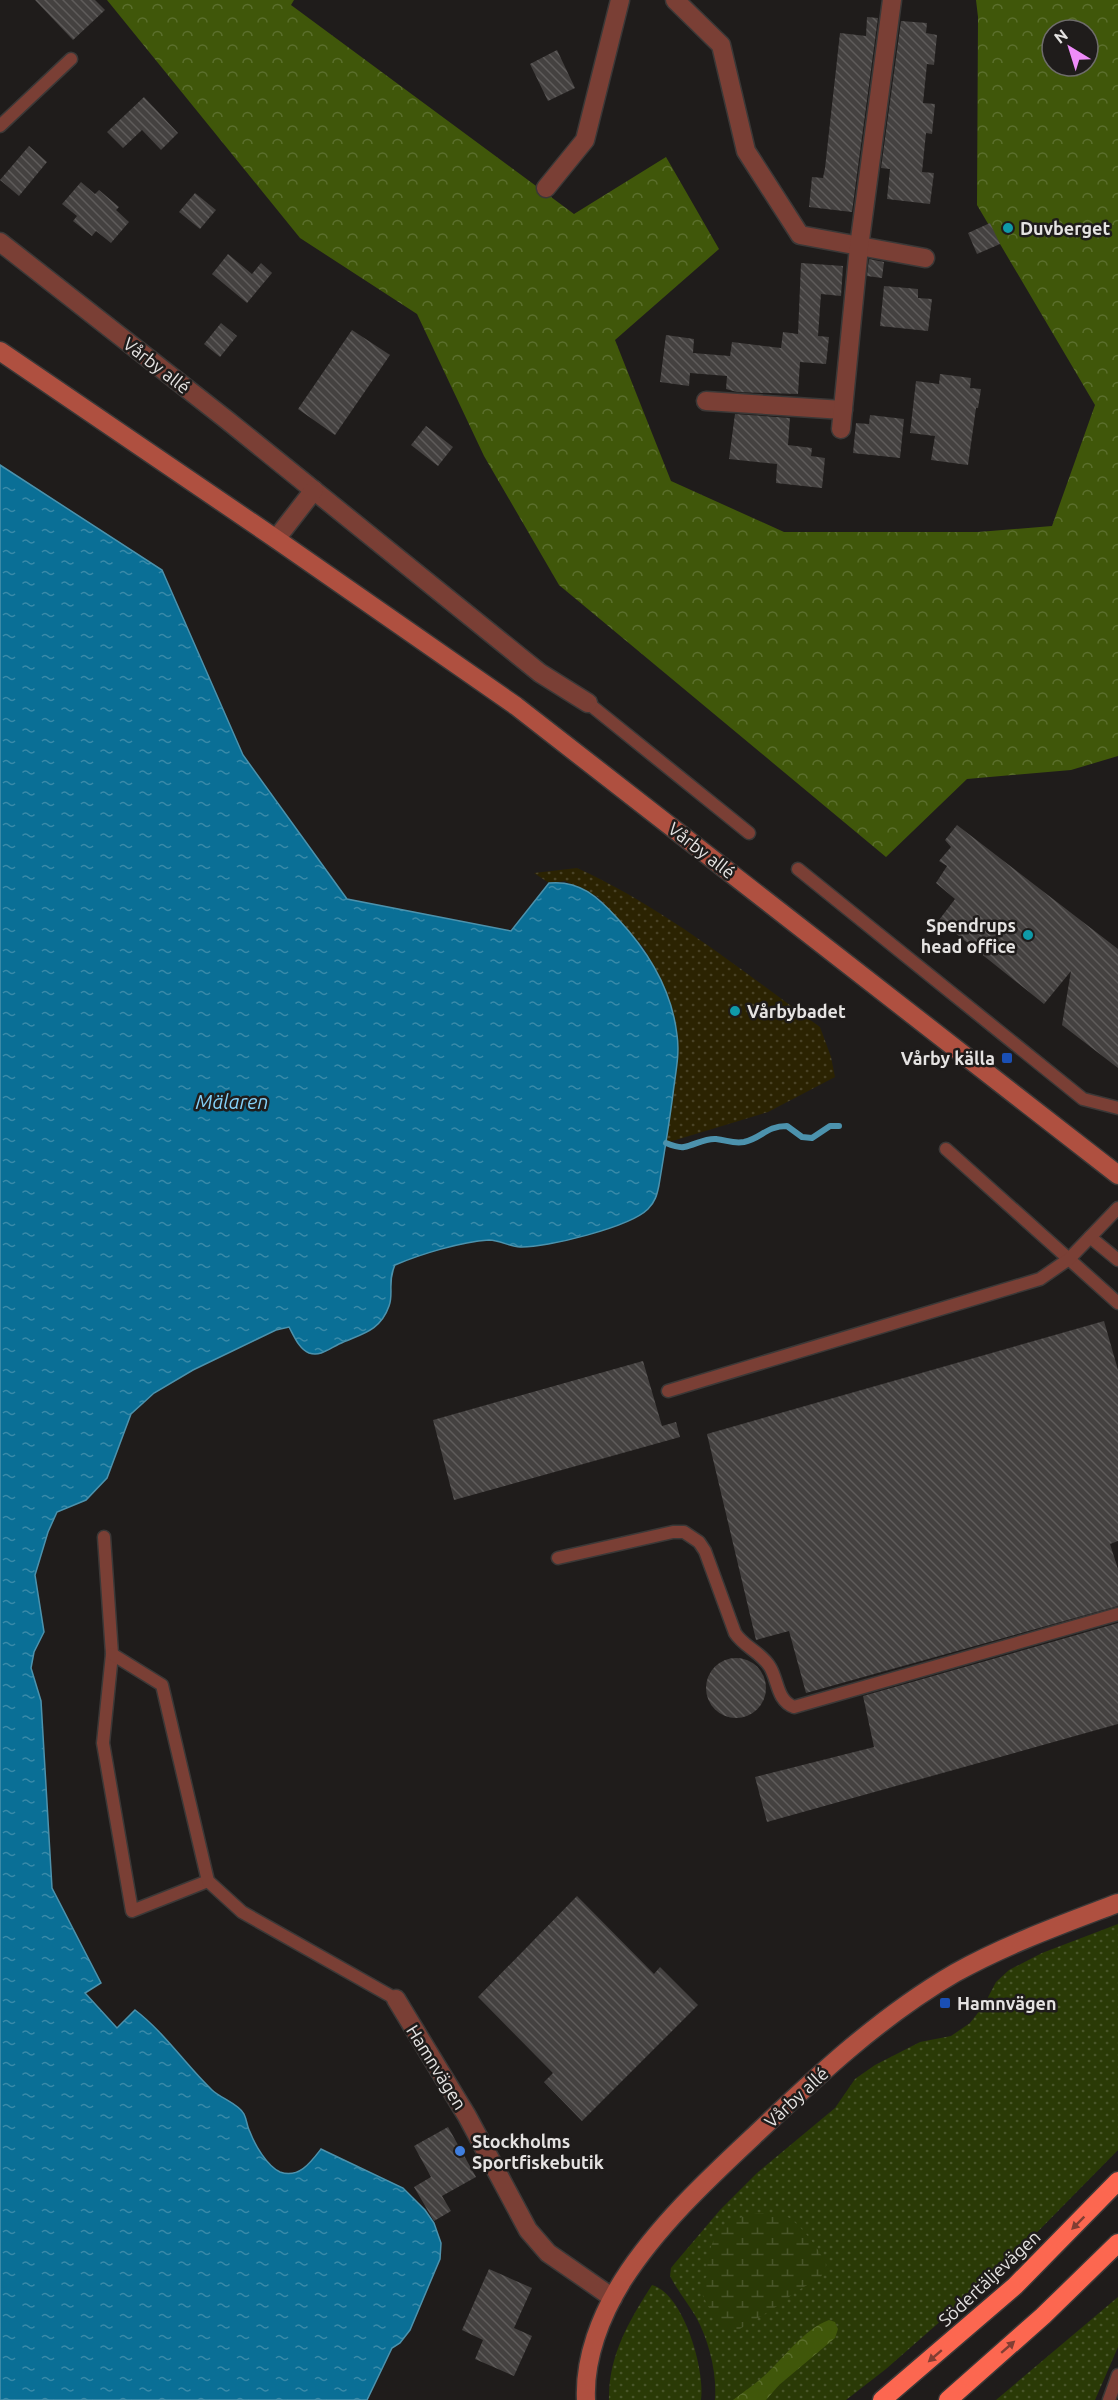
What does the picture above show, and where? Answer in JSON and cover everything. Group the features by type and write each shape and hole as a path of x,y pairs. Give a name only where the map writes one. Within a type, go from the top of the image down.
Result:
{"highway":[{"name":"Södertäljevägen","path":"882,2400 1015,2286 1118,2181"},
{"path":"948,2400 1043,2316 1118,2243"}],"street":[{"path":"546,188 585,140 620,0"},
{"path":"675,0 721,45 746,151 800,236 925,258"},
{"path":"841,429 859,248 892,0"},
{"name":"Vårby allé","path":"0,242 314,490 540,673 588,703"},
{"name":"Vårby allé","path":"0,351 276,538 516,706 1118,1175"},
{"path":"706,401 843,410"},
{"path":"276,538 314,490"},
{"name":"Vårby allé","path":"586,2400 587,2372 592,2349 603,2316 624,2278 657,2236 708,2181 860,2039 912,2001 986,1957 1019,1941 1118,1903"},
{"name":"Hamnvägen","path":"396,1999 468,2116 528,2230 548,2253 613,2298"}],"lane":[{"path":"0,126 70,59"},
{"path":"588,703 749,833"},
{"path":"798,869 1083,1099 1118,1108"},
{"path":"946,1149 1118,1303"},
{"path":"668,1392 1040,1279 1069,1259 1118,1208"},
{"path":"1090,1237 1118,1260"},
{"path":"558,1558 673,1532 691,1536 705,1551 735,1633 770,1666 782,1698 794,1707 1118,1614"},
{"path":"104,1537 112,1654 103,1743 132,1911 208,1881"},
{"path":"112,1654 162,1685 208,1881 242,1912 396,1999"},
{"path":"1108,2400 1118,2375"}],"green space":[{"path":"107,0 294,0 291,5 574,214 666,157 719,249 615,340 671,481 784,532 978,532 1052,526 1095,405 977,205 978,17 976,0 1118,0 1118,756 1071,770 967,779 886,857 559,585 484,456 417,314 300,238"},
{"path":"1118,1924 1118,2150 1008,2262 886,2369 846,2400 715,2400 715,2379 705,2336 670,2276 671,2268 675,2263 720,2210 757,2173 835,2108 855,2079 875,2065 920,2042 951,2036 970,2023 984,2005 996,1982 1009,1970 1042,1953"},
{"path":"762,2213 784,2215 792,2220 809,2238 826,2265 821,2277 773,2309 738,2330 725,2328 711,2312 700,2290 702,2282 708,2275 707,2262 710,2251 720,2232 729,2224 750,2215"},
{"path":"652,2285 663,2291 683,2317 700,2371 701,2400 609,2400 616,2354 635,2312"},
{"path":"1118,2297 1118,2347 1095,2400 996,2400"},
{"path":"829,2320 835,2322 838,2329 835,2338 779,2385 766,2400 733,2400 764,2376 802,2337"}],"sand":[{"name":"Vårbybadet","path":"577,868 610,884 672,921 820,1027 831,1057 835,1077 768,1112 666,1143 677,1067 677,1036 668,996 644,948 598,897 565,881 549,883 534,873"}],"water":[{"name":"Mälaren","path":"0,465 162,570 243,755 347,899 511,931 549,883 579,887 596,897 639,944 664,987 674,1019 678,1050 677,1065 658,1189 648,1209 624,1223 567,1240 520,1247 493,1240 478,1241 441,1249 405,1261 395,1265 391,1277 389,1306 385,1315 375,1327 368,1331 324,1352 313,1354 302,1349 289,1327 276,1330 193,1370 154,1393 131,1414 107,1478 86,1500 57,1512 48,1532 35,1575 44,1632 34,1652 31,1668 41,1701 52,1888 101,1983 85,1993 117,2028 135,2010 146,2019 212,2090 242,2110 258,2149 275,2169 287,2174 299,2171 309,2164 321,2149 403,2188 425,2210 434,2223 441,2243 440,2259 410,2330 400,2343 392,2348 367,2400 0,2400"}],"building":[{"path":"35,0 95,0 105,10 73,40"},
{"path":"867,17 878,18 852,212 809,207 812,177 823,178 825,168 840,33 866,36"},
{"path":"901,21 927,23 926,33 937,35 934,65 927,64 923,103 935,104 932,134 926,133 922,172 934,173 930,204 887,199 890,169 881,168"},
{"path":"557,50 575,88 548,101 530,64"},
{"path":"144,97 178,133 161,150 142,130 123,148 107,132"},
{"path":"29,146 47,162 19,196 0,180"},
{"path":"81,182 95,194 99,190 119,207 116,210 129,222 111,243 96,231 92,236 73,221 77,216 62,204"},
{"path":"195,193 216,210 200,229 179,212"},
{"path":"990,223 1000,244 977,254 968,233"},
{"path":"228,254 252,274 261,263 272,273 247,303 212,274"},
{"path":"869,259 884,262 882,278 867,276"},
{"path":"801,263 843,266 841,296 821,294 818,336 829,337 826,364 800,362 798,394 737,392 726,389 727,376 690,373 689,386 660,382 666,335 694,339 693,353 730,356 732,342 781,348 783,332 798,334"},
{"path":"884,286 918,289 918,298 932,299 928,331 880,326"},
{"path":"221,323 237,336 220,357 204,344"},
{"path":"352,330 390,355 335,435 298,409"},
{"path":"940,374 971,378 970,388 981,389 968,465 931,460 935,436 910,433 916,381 939,384"},
{"path":"735,414 790,418 788,445 812,448 811,456 825,458 822,488 776,483 777,464 729,459"},
{"path":"870,415 904,419 900,458 853,453 856,423 869,424"},
{"path":"426,426 453,447 438,466 411,445"},
{"name":"Spendrups head office","path":"957,825 1118,949 1118,1068 1062,1025 1071,971 1044,1004 939,920 955,899 936,883 947,866 939,861 951,847 945,840"},
{"path":"1104,1321 1118,1370 1118,1541 1110,1544 1118,1569 1118,1606 806,1693 789,1631 756,1640 707,1434"},
{"path":"643,1361 662,1426 676,1422 680,1437 454,1500 433,1420"},
{"path":"1118,1623 1118,1724 767,1822 755,1777 874,1747 863,1696"},
{"path":"730,1658 742,1658 758,1666 764,1676 766,1688 764,1700 758,1710 742,1718 730,1718 714,1710 706,1694 706,1682 714,1666"},
{"path":"577,1896 654,1974 660,1967 698,2005 582,2121 544,2082 553,2073 478,1997"},
{"path":"448,2127 476,2177 442,2196 451,2211 434,2221 414,2187 431,2177 414,2146"},
{"path":"489,2269 532,2288 514,2328 532,2336 514,2376 475,2359 483,2340 462,2330"}],"waterway":[{"path":"666,1143 682,1147 712,1139 737,1143 755,1138 774,1128 787,1126 802,1137 812,1138 830,1126 839,1126"}],"place":[{"name":"Duvberget","path":"1008,228"},
{"name":"Spendrups head office","path":"1028,935"},
{"name":"Vårbybadet","path":"735,1011"},
{"name":"Vårby källa","path":"1007,1058"},
{"name":"Hamnvägen","path":"945,2003"},
{"name":"Stockholms Sportfiskebutik","path":"460,2151"}]}
